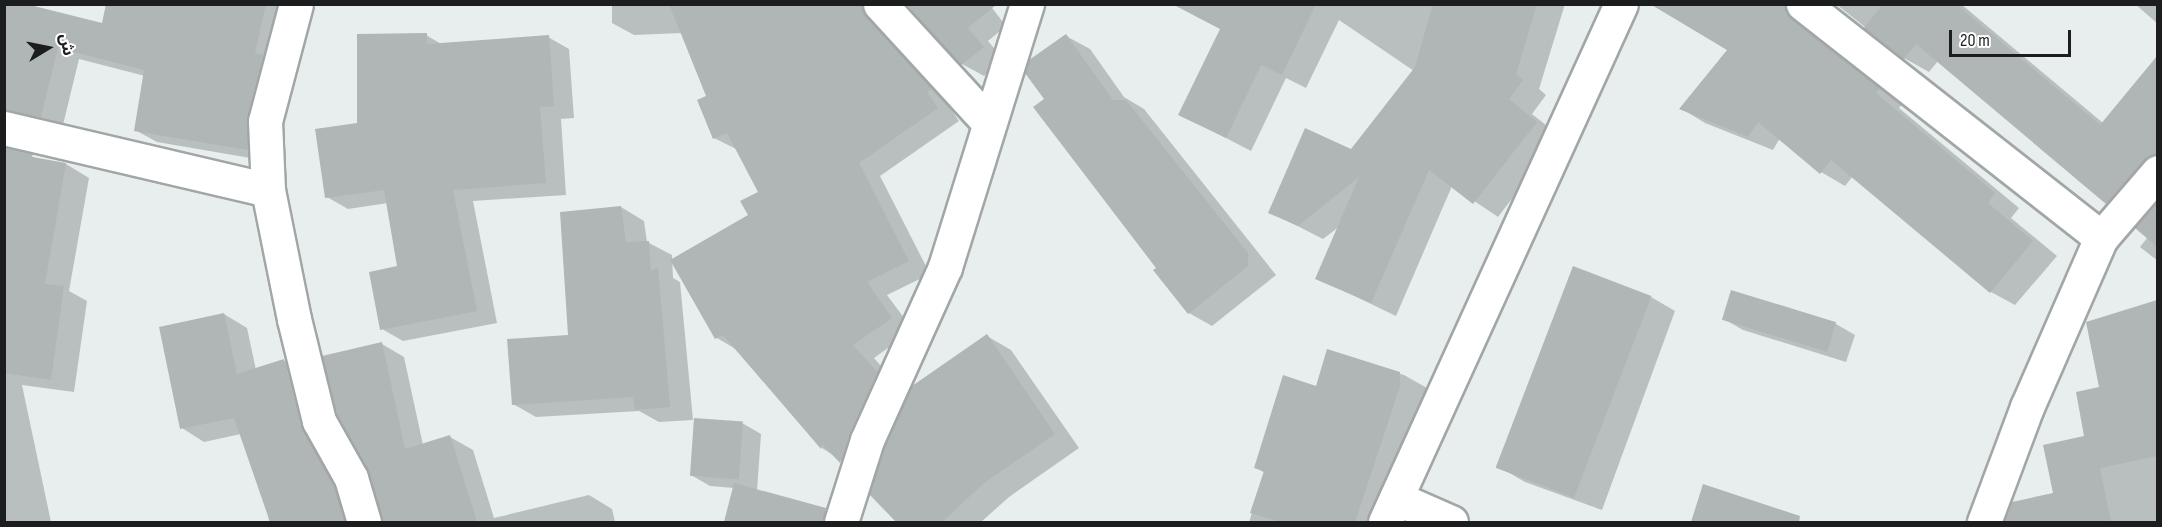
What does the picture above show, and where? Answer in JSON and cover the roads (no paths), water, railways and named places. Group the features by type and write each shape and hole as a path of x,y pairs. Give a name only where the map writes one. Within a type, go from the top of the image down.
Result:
{"street":[{"path":"296,4 265,121 268,190 294,319 319,421 351,478 364,522"},
{"path":"880,4 989,123"},
{"path":"841,522 867,440 945,267 1027,4"},
{"path":"1451,522 1391,510 1621,4"},
{"path":"1803,4 2102,238"},
{"path":"4,128 268,190"},
{"path":"1984,522 2027,407 2102,238 2157,172"}]}
